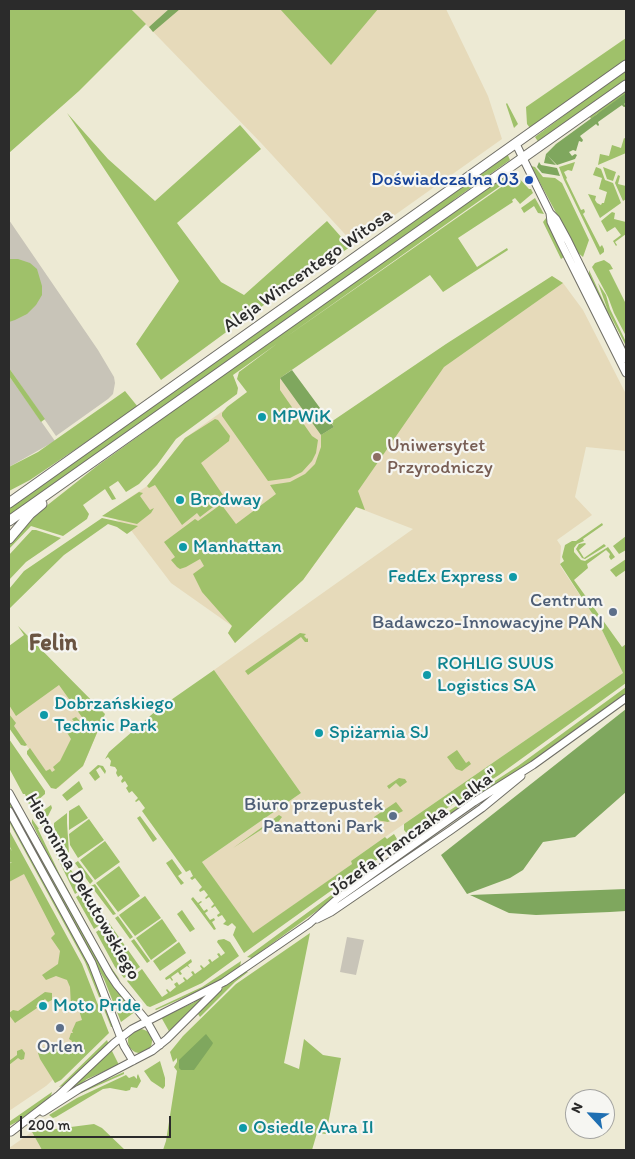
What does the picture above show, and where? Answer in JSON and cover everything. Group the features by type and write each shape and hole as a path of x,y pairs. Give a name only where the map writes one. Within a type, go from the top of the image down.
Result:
{"main road":[{"name":"Aleja Wincentego Witosa","path":"9,503 626,65"},
{"name":"Aleja Wincentego Witosa","path":"9,521 626,85"},
{"path":"9,539 38,506 83,474 98,458"},
{"path":"9,495 45,478"}],"street":[{"path":"516,144 550,213 551,222 570,264 626,373"},
{"path":"550,213 556,218 626,358"},
{"name":"Józefa Franczaka \"Lalka\"","path":"10,1133 59,1095 121,1037 146,1020 224,982 310,923 331,912 482,808 534,765 626,698"},
{"name":"Józefa Franczaka \"Lalka\"","path":"606,714 626,702"},
{"name":"Hieronima Dekutowskiego","path":"9,793 104,966 146,1020 160,1045"},
{"name":"Hieronima Dekutowskiego","path":"9,811 92,963 121,1037 133,1062"},
{"name":"Józefa Franczaka \"Lalka\"","path":"10,1133 73,1093 133,1062 160,1045 224,982"}],"shaded area":[{"path":"131,9 446,9 488,96 502,139 354,244 262,144"},
{"path":"9,220 98,350 114,377 113,394 56,436 9,368"},
{"path":"552,276 563,283 583,310 626,394 626,451 586,447 575,497 592,515 557,540 561,546 561,567 599,624 623,673 385,837 351,861 352,864 253,934 202,862 301,793 214,670 413,529 356,507 303,580 235,643 228,633 232,626 171,583 130,529 107,513 147,486 185,438 280,370 325,430"},
{"path":"9,376 55,441 9,467"},
{"path":"46,661 99,728 83,766 58,788 9,722 9,689"},
{"path":"18,863 36,891 104,1033 46,1086 9,1111 9,870"},
{"path":"347,937 364,940 356,975 340,972"},
{"path":"32,1132 42,1150 9,1150 9,1148"}],"green space":[{"path":"9,9 131,9 146,24 79,91 9,153"},
{"path":"169,9 180,9 153,32 149,27"},
{"path":"280,9 378,9 331,65"},
{"path":"626,38 626,61 530,128 527,124 526,107"},
{"path":"626,69 626,81 539,143 535,137"},
{"path":"626,89 626,102 624,104 626,106 622,105 597,114 591,119 590,117 600,107"},
{"path":"626,93 626,102 624,104 626,106 622,105 598,122 598,126 596,124 580,136 583,140 582,142 579,141 576,151 569,152 572,156 577,155 575,159 557,165 547,155 556,165 544,163 546,154 556,144"},
{"path":"506,104 518,124 514,128"},
{"path":"67,113 108,159 155,201 240,125 261,149 177,223 221,282 244,295 327,221 350,247 255,311 161,380 136,344 179,281"},
{"path":"624,138 626,139 626,153 598,165 600,154 609,156 612,145 621,148"},
{"path":"507,153 510,160 455,199 443,211 9,518 9,507"},
{"path":"539,162 541,165 557,168 560,176 542,173 537,167"},
{"path":"575,162 572,171 564,172 581,210 584,209 585,212 583,214 600,247 602,245 604,249 604,252 600,255 559,167"},
{"path":"531,166 535,167 543,177 555,178 562,183 589,240 583,257 577,252"},
{"path":"596,167 601,169 605,180 613,183 621,203 600,218 588,194 596,196 595,200 597,203 601,205 604,203 607,192 599,189 602,178 593,175"},
{"path":"603,167 616,172 613,181 607,179"},
{"path":"512,169 516,175 283,339 517,176 531,189 533,193 520,204 515,198 512,200 513,202 458,238 477,267 507,248 508,250 443,292 430,275 280,378 280,390 312,436 318,440 316,453 312,461 302,472 290,478 268,481 222,416 227,407 247,392 237,379 239,372 278,343 233,375 238,388 237,394 176,439 157,465 139,484 126,492 118,481 109,487 116,499 112,500 105,489 83,505 89,514 87,519 63,536 31,526 9,549 9,544 40,511 97,466 191,396"},
{"path":"618,175 620,176 618,184 626,186 626,199 623,201 615,183"},
{"path":"535,198 544,214 538,213 534,206 524,213 521,208"},
{"path":"612,212 615,213 614,219 626,222 626,234 615,242 616,246 613,241 621,235 615,227 607,232 601,221"},
{"path":"546,218 564,257 561,259 543,222"},
{"path":"9,259 18,259 30,263 37,269 42,286 42,295 27,314 9,322"},
{"path":"604,260 613,269 609,270 626,304 626,336 592,267 595,263"},
{"path":"589,270 626,350 626,355 605,313 589,276"},
{"path":"552,276 563,283 444,367 358,491 365,510 356,507 303,580 235,643 228,633 232,626 202,592 193,574 204,566 200,559 180,569 171,560 175,557 164,542 195,519 198,521 227,500 224,508 236,524 276,494 270,485 290,482 305,474 315,464 321,447 321,435 334,427 331,422 446,344"},
{"path":"598,283 606,295 626,346 608,311"},
{"path":"9,368 45,419 41,422 9,376"},
{"path":"292,370 334,427 321,435 280,378"},
{"path":"125,391 138,407 30,480 9,491 9,467 38,452"},
{"path":"215,419 218,420 230,436 229,441 201,463 225,498 200,517 197,513 182,525 155,485 149,488 147,486 185,438"},
{"path":"139,492 143,493 140,496 150,510 154,508 151,513 137,524 102,516"},
{"path":"102,518 138,526 127,534 117,527 108,524 64,555 9,609 9,589 24,571"},
{"path":"602,523 603,525 583,539 584,541 577,544 574,552 581,560 585,561 608,547 615,557 611,560 610,554 606,550 587,564 588,568 574,580 622,647 626,644 626,683 499,775 438,814 413,836 409,836 404,830 404,824 623,673 599,624 560,564 564,561 562,557 565,545 576,541"},
{"path":"32,530 61,538 26,562 9,580 9,555"},
{"path":"626,536 626,550 619,554 613,546"},
{"path":"585,543 579,550 584,558 604,544 606,546 585,559 582,558 576,549 579,544"},
{"path":"626,559 626,570 616,577 610,570"},
{"path":"18,626 105,714 83,766 56,789 51,788 27,754 27,751 30,748 46,771 50,769 52,772 55,770 53,767 60,761 71,739 66,731 77,725 72,719 76,717 81,722 84,720 59,685 16,716 9,705 9,646 24,635"},
{"path":"300,633 306,634 304,636 308,638 308,642 305,642 301,637 248,675 245,671"},
{"path":"214,670 301,793 202,862 253,933 352,864 351,861 385,837 387,839 394,834 397,839 403,840 392,848 393,850 346,880 244,953 233,935 236,927 232,923 228,926 223,924 226,921 222,915 218,917 217,915 220,913 215,906 211,907 214,904 209,897 205,898 208,895 204,890 200,892 199,890 202,887 195,878 192,880 190,878 193,876 190,870 186,872 142,811 145,808 139,800 135,801 138,798 132,791 129,793 125,781 122,783 121,781 123,778 121,775 118,777 115,767 110,766 111,761 108,757 105,759 109,752 158,709"},
{"path":"626,687 626,695 420,837 418,835 441,816 518,766"},
{"path":"626,709 626,792 575,837 543,842 523,870 510,878 467,894 441,855"},
{"path":"9,714 16,723 14,726 27,745 21,745 9,728"},
{"path":"9,739 45,791 45,794 30,807 25,794 23,794 9,768"},
{"path":"457,750 466,763 469,761 471,764 462,771 456,769 447,757"},
{"path":"98,765 103,766 106,771 105,774 100,767 96,770 100,777 95,781 89,773"},
{"path":"399,778 405,779 407,782 400,787 396,783 389,789 387,786"},
{"path":"79,781 83,789 67,801 62,795"},
{"path":"9,798 103,970 117,990 136,1011 121,1022 104,979 9,805"},
{"path":"396,802 403,811 397,814 395,812 390,816 392,820 388,822 376,820 374,817"},
{"path":"51,805 52,808 46,820 46,829 66,863 84,888 75,894 37,815"},
{"path":"79,805 88,818 69,830 69,811"},
{"path":"67,813 69,853 54,828 54,823"},
{"path":"279,815 282,817 276,825 273,822 233,848"},
{"path":"140,816 157,839 153,842 137,818"},
{"path":"9,817 91,969 113,1027 111,1027 85,962 9,822"},
{"path":"32,819 39,829 59,873 106,960 120,980 113,974 58,876 32,823"},
{"path":"89,819 104,840 78,858 70,845 69,834"},
{"path":"9,830 82,964 109,1033 61,1080 55,1083 38,1053 42,1048 46,1047 46,1049 60,1044 61,1046 64,1044 71,1045 72,1041 69,1039 71,1033 73,1033 76,1022 82,1020 77,1004 71,1006 70,987 67,980 56,976 46,980 42,975 58,964 60,951 51,938 55,934 24,874 9,882 9,864 12,862 9,863 9,847 12,851 9,845"},
{"path":"105,841 120,862 95,880 80,860"},
{"path":"172,859 182,873 178,876 184,883 181,885 166,863"},
{"path":"78,861 93,881 90,884 75,863"},
{"path":"119,866 140,896 118,912 96,883"},
{"path":"359,879 255,956 252,958 247,957 345,885"},
{"path":"95,884 116,914 113,915 91,886"},
{"path":"626,889 626,911 536,915 509,913 470,895"},
{"path":"86,891 107,920 94,929 76,897"},
{"path":"145,896 161,918 135,936 119,915"},
{"path":"193,897 198,903 202,902 199,904 204,911 207,909 208,911 205,913 210,920 214,918 215,920 212,922 216,929 214,930 191,899"},
{"path":"182,910 195,929 190,932 177,914"},
{"path":"118,916 133,937 130,939 115,918"},
{"path":"162,919 177,941 151,960 136,938"},
{"path":"109,923 140,967 124,978 115,967 96,932"},
{"path":"310,933 284,1063 299,1069 304,1039 323,1055 341,1058 326,1134 317,1133 312,1150 163,1150 177,1071 174,1067 177,1058 173,1062 170,1052 183,1036 236,984"},
{"path":"134,939 150,961 147,963 131,941"},
{"path":"224,939 230,942 239,956 202,983 150,1007 147,1006 127,981 142,969 162,997 168,993 167,989 170,992 176,987 174,984 177,982 179,985 185,981 184,977 187,980 193,975 191,972 193,971 195,974 202,969 201,965 204,968 210,963 208,960 210,959 212,962 219,957 217,954 219,953 221,956 225,953 217,942"},
{"path":"179,942 186,953 160,971 153,961"},
{"path":"191,959 192,962 188,965 190,968 187,966 180,971 182,974 180,975 178,972 171,977 172,981 170,978 166,980 165,978"},
{"path":"241,961 240,967 214,984 155,1009 202,987"},
{"path":"245,971 248,972 235,982 200,1017 198,1014 206,1004 229,982"},
{"path":"218,986 170,1033 161,1017 193,1003"},
{"path":"45,992 52,993 52,1000 48,1002 45,999 36,1006 37,1008 15,1023 9,1013 13,1010 18,1011"},
{"path":"140,1029 148,1033 152,1041 148,1049 140,1053 132,1049 128,1041 132,1033"},
{"path":"206,1034 213,1043 212,1045 194,1070 181,1070 179,1068 179,1060"},
{"path":"107,1040 109,1045 69,1082 59,1087"},
{"path":"22,1049 25,1053 24,1059 18,1058 9,1065 9,1061 17,1055 17,1051"},
{"path":"111,1049 119,1065 87,1079 70,1092 66,1091"},
{"path":"160,1061 165,1078 163,1089 151,1081 144,1071"},
{"path":"124,1072 124,1074 72,1097 49,1113 49,1111 70,1096"},
{"path":"138,1074 141,1081 137,1088 131,1087 130,1090 126,1091 110,1088 103,1089 56,1117 53,1118 49,1115 77,1098 126,1075 129,1078 134,1076 137,1079"},
{"path":"52,1092 46,1102 9,1126 9,1122"},
{"path":"94,1124 102,1128 125,1150 42,1150 32,1132"}],"place":[{"name":"Doświadczalna 03","path":"529,180"},
{"name":"MPWiK","path":"262,417"},
{"name":"Uniwersytet Przyrodniczy","path":"377,457"},
{"name":"Brodway","path":"180,500"},
{"name":"Manhattan","path":"183,547"},
{"name":"FedEx Express","path":"513,577"},
{"name":"Centrum Badawczo-Innowacyjne PAN","path":"613,612"},
{"name":"ROHLIG SUUS Logistics SA","path":"427,675"},
{"name":"Dobrzańskiego Technic Park","path":"44,715"},
{"name":"Spiżarnia SJ","path":"319,733"},
{"name":"Biuro przepustek Panattoni Park","path":"393,816"},
{"name":"Moto Pride","path":"43,1006"},
{"name":"Orlen","path":"60,1028"},
{"name":"Osiedle Aura II","path":"243,1128"}],"district":[{"name":"Felin","path":"53,644"}]}
